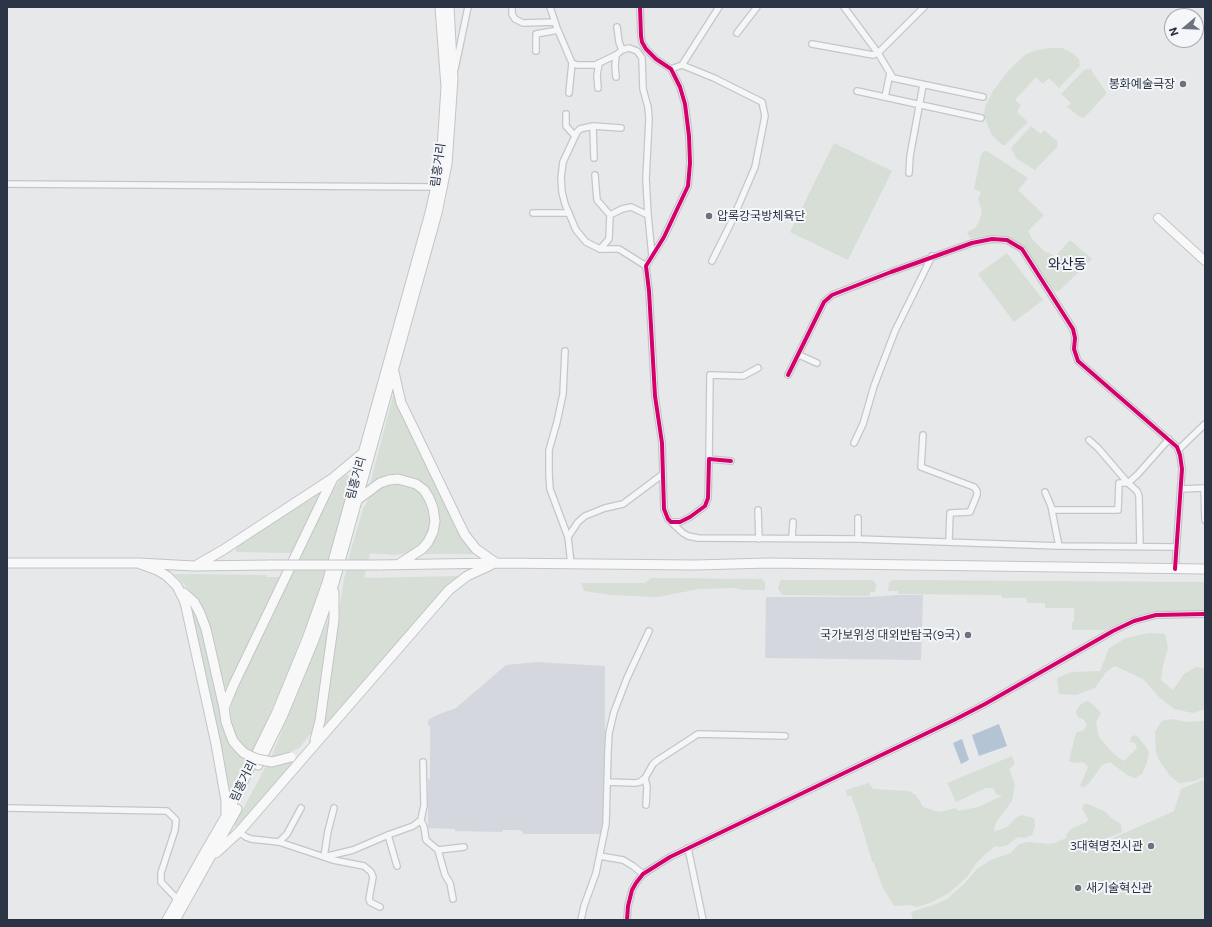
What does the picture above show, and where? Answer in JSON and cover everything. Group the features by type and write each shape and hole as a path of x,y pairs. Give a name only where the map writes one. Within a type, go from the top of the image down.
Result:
{"main road":[{"name":"림흥거리","path":"167,920 226,816 276,714 327,583 428,220 441,164 446,87 440,7"},
{"name":"림흥거리","path":"175,920 210,860 282,717 314,640 334,584 437,213 443,185 447,164 453,79 449,7"},
{"path":"394,370 401,403 459,524 465,535 476,548 496,563"},
{"path":"194,566 223,550 334,478 363,453"},
{"path":"224,708 233,686 334,478"},
{"path":"357,500 380,483 389,480 398,479 416,484 424,490 433,508 435,521 433,532 428,542 422,549 400,564"},
{"path":"7,563 138,563 194,566 496,563 695,565 769,563 1205,569"},
{"path":"138,563 157,570 167,576 194,602 200,612 206,629 226,722 233,741 244,753 257,760 272,762 291,757 313,745 319,727 334,620 334,584"},
{"path":"210,860 239,832 449,590 467,576 496,563"},
{"path":"177,586 186,602 191,624 216,744 226,801 226,816"}],"street":[{"path":"453,79 468,7"},
{"path":"512,7 512,14 515,19 524,23 555,22"},
{"path":"550,7 572,63 569,93"},
{"path":"640,7 640,29 642,42 646,49 656,59 671,69 680,87 685,104 689,136 690,163 688,186 670,224 646,266 649,291 655,396 662,443 664,509 668,519 677,529 688,536 698,538 858,539 1059,546 1176,547"},
{"path":"671,69 682,65 719,7"},
{"path":"737,33 757,7"},
{"path":"844,7 878,54 893,78 983,98"},
{"path":"812,44 873,55 878,54 924,7"},
{"path":"617,27 619,42 622,50"},
{"path":"536,51 536,34 558,30"},
{"path":"572,63 577,65 595,65 622,50 629,48 637,51 642,58 643,89 650,119 646,179 652,256"},
{"path":"616,54 616,77"},
{"path":"598,88 597,76 599,63"},
{"path":"682,65 714,78 762,102 765,116 755,167 731,223 712,261"},
{"path":"884,97 890,73"},
{"path":"909,173 910,156 923,84"},
{"path":"857,91 981,118"},
{"path":"566,114 566,126 575,136"},
{"path":"621,128 593,126 580,129 575,136 563,162 561,178 565,204 576,230 586,242 600,249 618,249 646,266"},
{"path":"593,126 594,158"},
{"path":"595,175 597,200 610,215 609,239 600,249"},
{"path":"7,184 436,187"},
{"path":"610,215 630,207 648,215"},
{"path":"533,213 569,213"},
{"path":"1158,218 1205,260"},
{"path":"788,376 824,302 832,295 932,256 972,243 992,239 1007,240 1022,249 1073,329 1075,338 1074,350 1078,361 1177,447 1182,469 1175,569"},
{"path":"854,443 863,424 874,386 895,331 932,256"},
{"path":"565,351 563,394 549,450 549,474 550,489 568,537 571,564"},
{"path":"798,355 817,363"},
{"path":"671,522 680,522 690,517 705,506 708,498 710,375 743,376 758,368"},
{"path":"1178,450 1205,424"},
{"path":"923,435 921,467 974,487 978,491 970,512 950,513 949,541"},
{"path":"1052,510 1118,510 1119,483 1128,483 1169,439"},
{"path":"1089,440 1098,448 1140,496 1140,546"},
{"path":"709,460 731,461"},
{"path":"568,537 578,522 585,516 605,508 623,504 663,474"},
{"path":"1180,489 1204,488 1204,520"},
{"path":"1045,492 1052,510 1059,546"},
{"path":"758,510 758,539"},
{"path":"858,518 858,539"},
{"path":"792,522 792,538"},
{"path":"627,920 628,906 632,890 643,874 670,857 954,720 985,704 1112,631 1134,621 1151,616 1168,614 1205,614"},
{"path":"581,920 584,906 596,874 606,824 609,733 614,712 627,678 649,631"},
{"path":"607,782 640,782 645,778 653,764 698,734 785,736"},
{"path":"423,762 424,805 421,820 424,827 426,840 438,850 445,875 450,883 453,899"},
{"path":"645,778 646,805"},
{"path":"7,808 167,811 176,820 176,830 161,873 161,882 178,900"},
{"path":"279,842 287,834 301,808"},
{"path":"324,857 328,831 334,808"},
{"path":"324,857 352,850 413,826 421,820"},
{"path":"239,832 251,839 279,842 333,860 368,868 372,872 373,877 369,899 370,902 380,907"},
{"path":"388,835 397,866"},
{"path":"438,850 464,847"},
{"path":"688,848 703,920"},
{"path":"600,856 623,860 643,874"}],"shaded area":[{"path":"1062,48 1072,53 1079,59 1080,66 1059,88 1049,78 1043,84 1036,77 1015,100 1021,105 1017,112 1028,122 1005,145 1002,145 991,134 984,115 985,107 993,91 1009,70 1026,54 1037,50"},
{"path":"1091,69 1106,94 1084,118 1080,117 1067,107 1071,103 1061,94 1084,70"},
{"path":"1031,126 1041,134 1044,130 1058,142 1058,146 1035,170 1017,159 1011,148"},
{"path":"834,143 892,171 848,260 790,232"},
{"path":"984,151 987,151 1028,178 1018,190 1044,215 1028,231 1032,239 1045,252 1055,257 1070,240 1092,259 1059,291 1054,291 1021,245 1008,236 997,235 970,238 967,232 975,228 979,222 982,211 978,199 981,192 974,189 981,155"},
{"path":"1007,253 1043,300 1014,322 978,274"},
{"path":"395,394 478,554 420,554 438,516 414,480 370,484 393,396"},
{"path":"345,475 350,476 351,479 336,536 315,602 287,674 256,745 229,796 192,614 195,611 205,637 225,736 235,732 230,713 232,697 326,501 339,481"},
{"path":"400,483 417,489 426,498 432,524 423,543 414,550 395,555 370,553 364,578 459,576 328,723 326,723 323,720 344,579 363,509 371,494 381,487 389,484"},
{"path":"322,490 295,553 236,552 236,546"},
{"path":"174,574 266,575 266,577 283,577 229,687 223,687 197,600"},
{"path":"651,578 762,579 765,583 765,590 742,590 734,588 699,589 657,597 612,595 584,591 581,583 645,583"},
{"path":"872,580 876,585 875,592 870,592 870,596 784,595 781,594 778,588 780,581"},
{"path":"894,580 1205,582 1205,612 1156,612 1140,616 1104,630 1072,630 1072,622 1074,622 1074,608 1045,608 1045,603 1027,603 1026,598 1002,598 1001,595 898,594 898,591 888,591 889,582"},
{"path":"923,595 921,660 765,658 766,597 870,597"},
{"path":"328,620 316,718 312,732 300,747 289,753 291,763 293,763 238,828 236,828 234,823 272,755"},
{"path":"1149,633 1165,634 1168,648 1163,665 1161,680 1173,690 1184,674 1196,667 1205,668 1205,709 1193,713 1174,709 1158,696 1143,679 1115,666 1106,672 1095,688 1076,695 1059,694 1057,678 1071,672 1100,671 1109,648 1126,638"},
{"path":"537,662 605,666 605,825 600,834 523,834 523,832 519,830 503,830 502,832 455,831 455,829 428,828 430,726 428,725 428,720 456,708 506,665"},
{"path":"1086,701 1090,702 1101,713 1096,722 1099,737 1119,758 1124,761 1137,748 1135,743 1130,742 1131,737 1134,735 1138,737 1147,748 1149,752 1142,774 1135,778 1127,775 1110,762 1102,765 1085,787 1080,786 1088,767 1083,762 1074,763 1069,761 1077,732 1083,731 1087,725 1084,720 1077,716 1076,711 1080,705"},
{"path":"1172,719 1188,722 1205,720 1205,777 1195,781 1179,783 1170,776 1159,760 1156,752 1155,732 1162,721"},
{"path":"1012,756 1015,764 1009,769 1015,784 1012,801 995,824 994,832 1007,827 1017,817 1022,815 1034,818 1035,826 1032,835 1024,838 1018,837 1006,846 995,846 978,861 967,877 949,893 930,903 916,907 910,905 894,906 882,886 872,861 857,811 851,796 847,796 846,790 869,783 873,789 909,791 916,795 923,807 939,812 956,808 958,811 978,807 1002,796 996,794 993,788 986,788 956,802 947,783"},
{"name":"3대혁명전시관","path":"1205,779 1205,920 913,920 911,912 947,899 965,883 978,868 991,860 1011,853 1019,844 1029,842 1048,844 1055,843 1066,838 1067,833 1071,829 1087,822 1088,819 1082,808 1084,804 1088,804 1106,812 1111,818 1121,824 1122,832 1083,848 1084,851 1174,811 1181,789"}],"water":[{"path":"999,724 1007,746 979,756 972,735"},
{"path":"962,739 969,760 961,764 953,743"}],"cycle path":[{"path":"640,7 642,42 646,49 656,59 671,69 680,87 685,104 689,136 690,163 688,186 664,237 646,266 649,291 655,396 662,443 664,509 668,519 671,522 680,522 705,506 708,498 709,459 731,461"},
{"path":"788,375 824,302 832,295 972,243 992,239 1007,240 1022,249 1073,329 1075,338 1074,349 1078,361 1177,447 1182,469 1175,569"},
{"path":"627,920 628,906 632,890 636,883 643,874 670,857 954,720 1113,631 1134,621 1156,615 1205,614"}],"place":[{"name":"봉화예술극장","path":"1183,84"},
{"name":"압록강국방체육단","path":"709,216"},
{"name":"국가보위성 대외반탐국(9국)","path":"968,635"},
{"name":"3대혁명전시관","path":"1151,846"},
{"name":"새기술혁신관","path":"1078,888"}],"district":[{"name":"와산동","path":"1067,264"}]}
